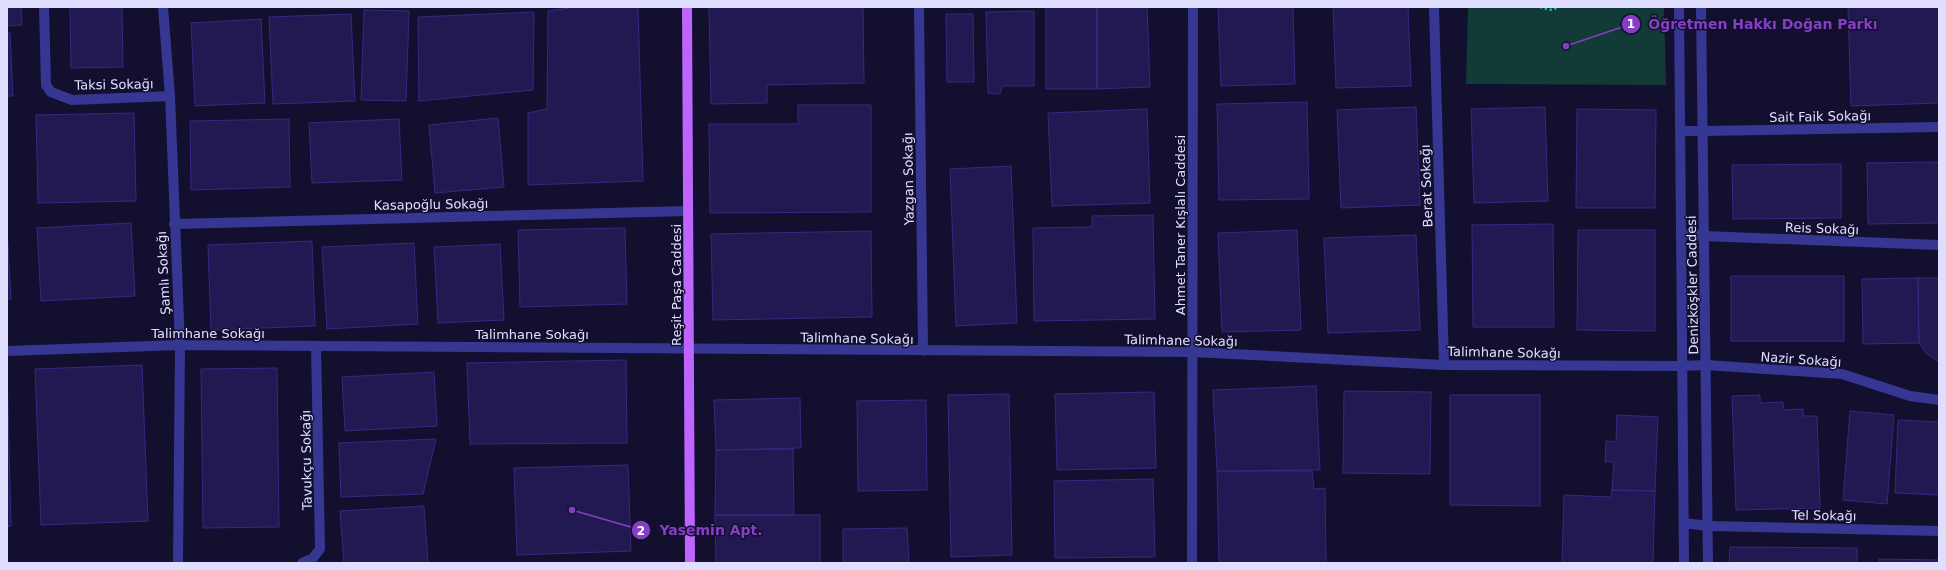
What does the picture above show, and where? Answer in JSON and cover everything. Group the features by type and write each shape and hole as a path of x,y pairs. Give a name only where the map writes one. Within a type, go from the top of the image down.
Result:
{"main road":[{"name":"Reşit Paşa Caddesi","path":"687,7 690,563"}],"street":[{"name":"Taksi Sokağı","path":"44,7 46,85 51,92 72,100 170,96"},
{"name":"Şamlı Sokağı","path":"163,7 170,96 180,345 178,563"},
{"name":"Yazgan Sokağı","path":"919,7 923,352"},
{"name":"Ahmet Taner Kışlalı Caddesi","path":"1192,563 1193,7"},
{"name":"Berat Sokağı","path":"1434,7 1444,365"},
{"name":"Denizköşkler Caddesi","path":"1679,7 1684,563"},
{"name":"Denizköşkler Caddesi","path":"1701,7 1708,563"},
{"name":"Sait Faik Sokağı","path":"1680,131 1939,127"},
{"name":"Kasapoğlu Sokağı","path":"174,224 688,211"},
{"name":"Reis Sokağı","path":"1681,234 1939,246"},
{"name":"Talimhane Sokağı","path":"7,351 180,345 689,348 923,352 1193,352 1444,365 1706,365"},
{"name":"Tavukçu Sokağı","path":"302,563 313,558 320,549 316,346"},
{"name":"Nazir Sokağı","path":"1706,365 1842,374 1910,396 1939,400"},
{"name":"Tel Sokağı","path":"1684,524 1708,526 1939,531"}],"path":[{"path":"1540,7 1552,10 1558,7"}],"green space":[{"path":"1468,7 1664,7 1666,85 1466,84"}],"building":[{"path":"7,7 21,7 22,25 7,26"},
{"path":"70,7 122,7 123,67 71,68"},
{"path":"576,7 638,7 643,181 528,185 528,113 547,109 548,11"},
{"path":"709,7 863,7 864,83 767,85 767,103 711,104"},
{"path":"1046,7 1097,7 1097,89 1046,89"},
{"path":"1097,7 1147,7 1150,87 1097,89"},
{"path":"1218,7 1293,7 1295,84 1221,86"},
{"path":"1333,7 1408,7 1411,86 1336,88"},
{"path":"1848,7 1939,7 1939,103 1851,106"},
{"path":"364,10 409,11 406,101 361,100"},
{"path":"1034,11 1034,86 1002,86 1000,94 988,93 986,12"},
{"path":"534,12 533,90 419,101 418,17"},
{"path":"351,14 355,101 273,104 269,17"},
{"path":"946,14 973,14 974,82 947,82"},
{"path":"261,19 265,103 195,106 191,23"},
{"path":"7,33 10,33 13,96 7,96"},
{"path":"1307,102 1309,199 1219,200 1217,104"},
{"path":"798,105 871,105 871,212 710,213 709,124 798,124"},
{"path":"1416,107 1420,205 1341,208 1337,110"},
{"path":"1545,107 1548,201 1474,203 1471,109"},
{"path":"1147,109 1150,203 1052,206 1048,113"},
{"path":"1577,109 1656,110 1655,208 1576,208"},
{"path":"134,113 136,201 38,203 36,115"},
{"path":"498,118 504,187 435,193 429,125"},
{"path":"289,119 290,187 191,190 190,121"},
{"path":"399,119 402,180 312,183 309,123"},
{"path":"1939,162 1939,223 1868,224 1867,163"},
{"path":"1841,164 1841,218 1733,219 1732,165"},
{"path":"1011,166 1017,323 956,326 950,169"},
{"path":"1153,215 1155,319 1034,321 1033,228 1092,227 1092,216"},
{"path":"131,223 135,296 41,301 37,228"},
{"path":"1553,224 1554,327 1473,327 1472,225"},
{"path":"7,226 11,299 7,299"},
{"path":"625,228 627,304 520,307 518,230"},
{"path":"1297,230 1301,330 1222,332 1218,233"},
{"path":"1578,230 1655,230 1655,331 1577,330"},
{"path":"871,231 872,317 713,320 711,234"},
{"path":"1416,235 1420,330 1328,333 1324,238"},
{"path":"312,241 315,326 211,330 208,245"},
{"path":"414,243 418,324 327,329 322,247"},
{"path":"500,244 504,320 438,323 434,247"},
{"path":"1731,276 1844,276 1844,341 1731,341"},
{"path":"1918,278 1919,343 1863,344 1862,279"},
{"path":"1918,278 1939,278 1939,362 1926,353 1919,343"},
{"path":"626,360 627,443 470,444 467,363"},
{"path":"142,365 148,521 41,525 35,369"},
{"path":"7,368 11,526 7,527"},
{"path":"277,368 279,527 203,528 201,369"},
{"path":"434,372 437,426 345,431 342,377"},
{"path":"1316,386 1320,470 1217,471 1213,390"},
{"path":"1344,391 1431,392 1430,474 1343,473"},
{"path":"1154,392 1156,468 1057,470 1055,394"},
{"path":"1009,394 1012,555 951,557 948,395"},
{"path":"1450,395 1540,395 1540,506 1450,505"},
{"path":"1760,395 1760,403 1783,402 1784,410 1803,409 1803,416 1817,416 1820,508 1736,510 1732,396"},
{"path":"800,398 801,448 716,450 714,400"},
{"path":"926,400 927,490 858,491 857,401"},
{"path":"1850,411 1894,415 1887,504 1843,500"},
{"path":"1617,415 1658,417 1655,491 1612,490 1614,462 1605,462 1606,441 1616,442"},
{"path":"1898,420 1939,422 1939,495 1895,493"},
{"path":"436,439 423,494 341,497 339,443"},
{"path":"793,449 794,515 715,515 716,450"},
{"path":"628,465 631,551 517,555 514,468"},
{"path":"1217,471 1312,471 1314,489 1325,488 1326,563 1219,563"},
{"path":"1153,479 1155,557 1055,558 1054,481"},
{"path":"1612,490 1655,491 1653,563 1562,563 1564,495 1611,497"},
{"path":"424,506 428,563 344,563 340,511"},
{"path":"715,515 820,515 820,563 716,563"},
{"path":"907,528 909,563 843,563 843,529"},
{"path":"1730,547 1857,548 1857,563 1729,563"},
{"path":"1879,559 1939,560 1939,563 1879,563"}],"place":[{"name":"Öğretmen Hakkı Doğan Parkı","path":"1566,46"},
{"name":"Yasemin Apt.","path":"572,510"}]}
